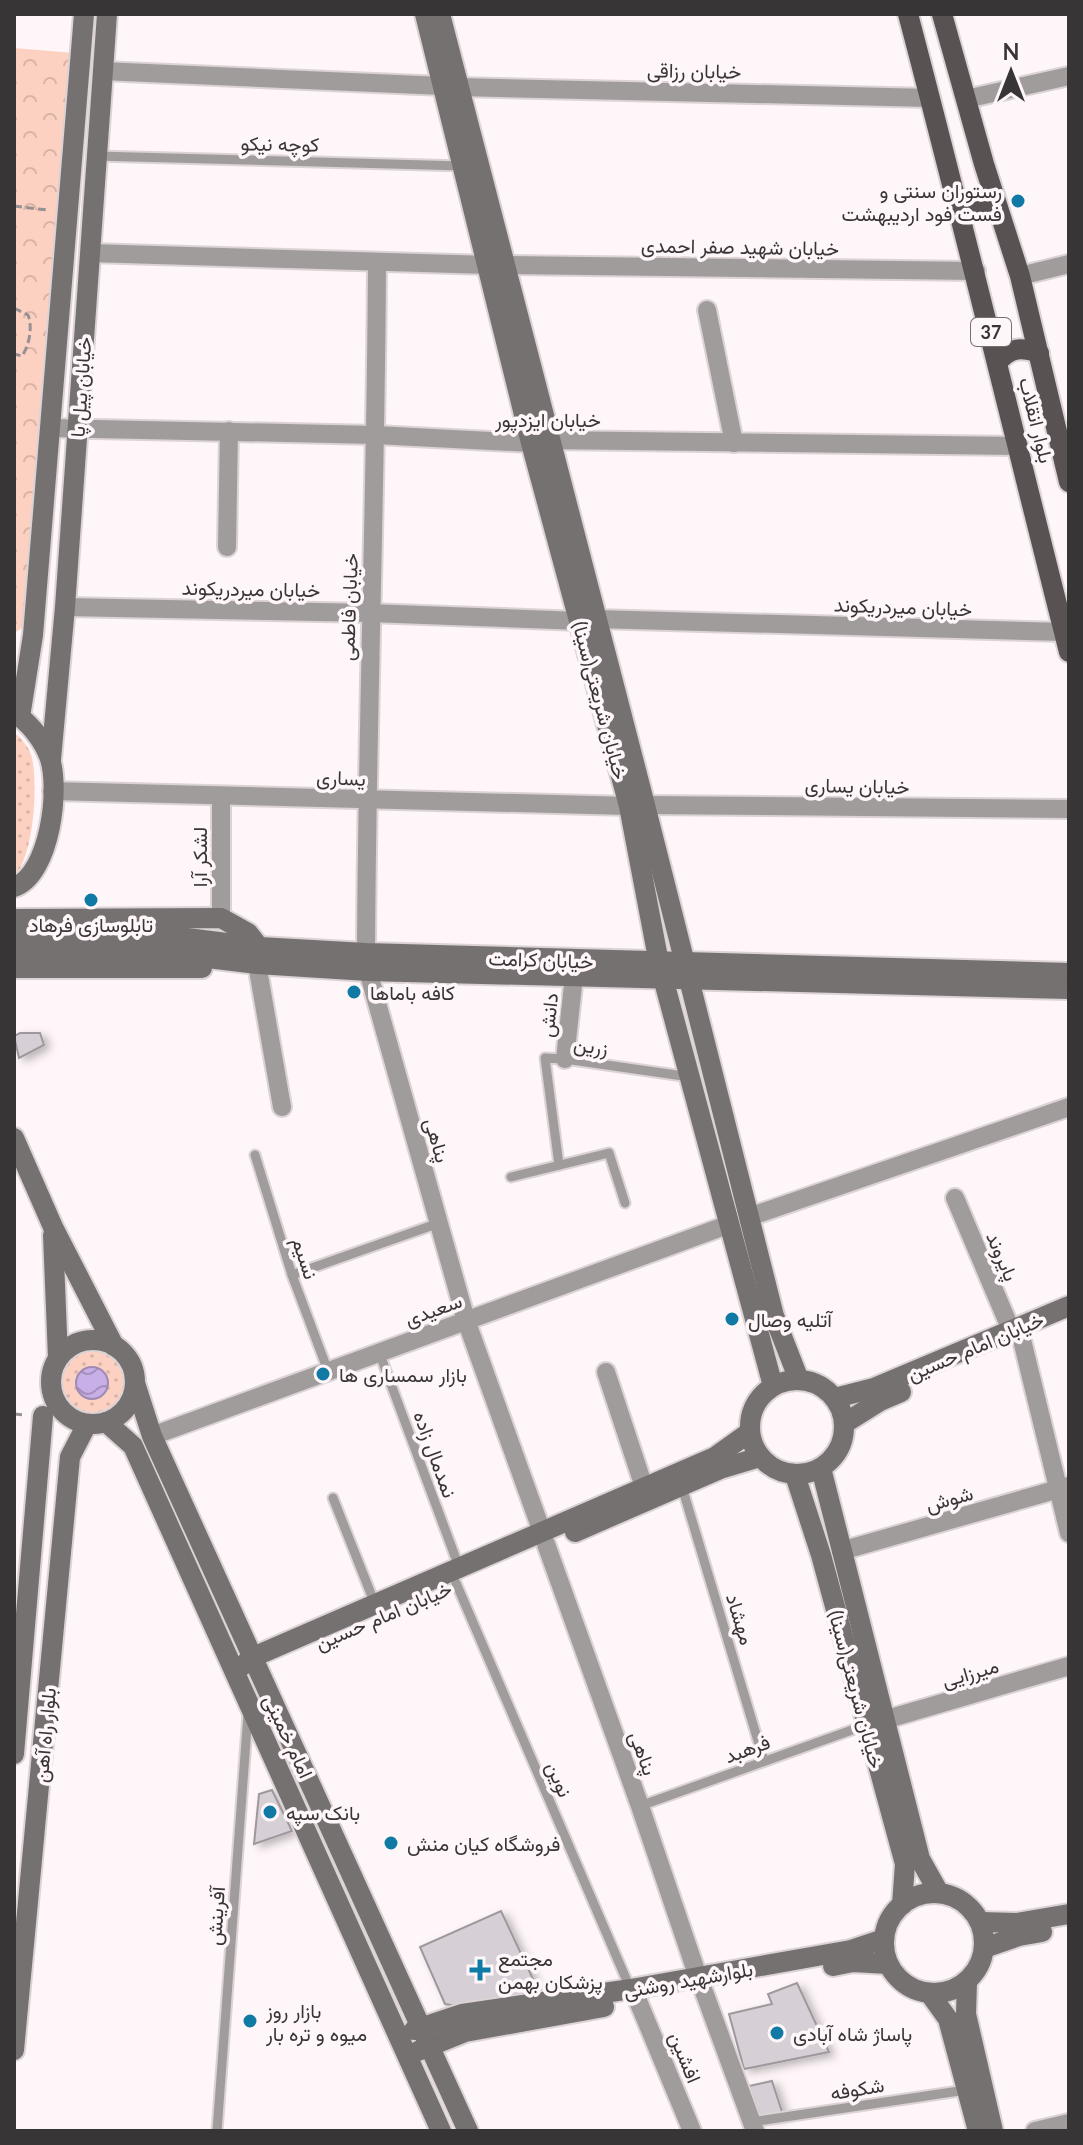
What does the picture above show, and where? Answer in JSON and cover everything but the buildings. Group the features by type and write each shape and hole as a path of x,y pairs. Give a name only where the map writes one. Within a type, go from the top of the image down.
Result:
{"main road":[{"name":"خیابان پیل پا","path":"17,715 33,635 84,14"},
{"name":"خیابان پیل پا","path":"17,890 40,862 50,832 51,759 65,607 107,14"},
{"name":"خیابان شریعتی(سینا)","path":"425,14 450,86 540,442 637,805 687,970 773,1386"},
{"name":"خیابان شریعتی(سینا)","path":"440,14 463,166 496,265"},
{"name":"بلوار انقلاب","path":"908,14 976,271 1066,642"},
{"name":"بلوار انقلاب","path":"942,14 1020,276 1066,449 1069,482"},
{"path":"956,204 972,211 984,208 994,195"},
{"path":"998,362 1004,355 1020,348 1039,353"},
{"path":"14,644 33,635"},
{"path":"17,715 40,739 51,759"},
{"name":"خیابان شریعتی(سینا)","path":"637,805 661,972 690,1077 799,1380"},
{"path":"14,919 221,918 248,933 258,956 214,968 14,968"},
{"name":"خیابان کرامت","path":"14,937 171,936 258,956"},
{"name":"خیابان کرامت","path":"14,954 258,956 574,976 687,970 1069,973"},
{"name":"خیابان کرامت","path":"367,962 661,972"},
{"name":"خیابان کرامت","path":"687,970 1069,989"},
{"path":"14,1138 53,1227 114,1346 126,1357 135,1383 132,1396 122,1412 96,1423 70,1418 58,1406 52,1388 51,1372 58,1358 69,1347 84,1341 99,1341 114,1346"},
{"path":"53,1227 58,1358"},
{"name":"خیابان امام حسین","path":"845,1423 880,1401 1069,1306"},
{"name":"خیابان امام حسین","path":"835,1398 874,1388 1016,1335 1069,1320"},
{"path":"799,1380 813,1382 835,1398 845,1423 840,1449 821,1468 795,1475 770,1466 760,1457 750,1432 750,1418 755,1406 773,1386 799,1380"},
{"name":"امام خمینی","path":"135,1383 152,1436 423,2026 468,2131"},
{"name":"بلوار راه آهن","path":"14,1754 43,1416"},
{"name":"امام خمینی","path":"96,1423 133,1446 441,2131"},
{"name":"بلوار راه آهن","path":"14,2050 70,1457 96,1423"},
{"path":"544,1538 644,1487 715,1457 750,1432"},
{"name":"خیابان امام حسین","path":"235,1672 544,1538 682,1487 720,1469 760,1457"},
{"name":"خیابان شریعتی(سینا)","path":"821,1468 905,1864 902,1905"},
{"name":"خیابان شریعتی(سینا)","path":"795,1475 920,1859 939,1893"},
{"name":"خیابان امام حسین","path":"256,1663 375,1604 457,1575"},
{"path":"20,1688 48,1690"},
{"path":"939,1893 963,1902 980,1922 984,1948 982,1961 967,1982 955,1989 930,1994 905,1985 888,1964 884,1939 893,1914 902,1905 913,1898 939,1893"},
{"path":"980,1922 1017,1923 1069,1914"},
{"path":"984,1948 1019,1936 1069,1927"},
{"name":"بلوارشهید روشنی","path":"403,2046 431,2046 465,2032 851,1950 884,1939"},
{"name":"بلوارشهید روشنی","path":"700,1983 853,1962 888,1964"},
{"path":"967,1982 966,2014 993,2131"},
{"path":"930,1994 948,2019 978,2131"},
{"name":"بلوارشهید روشنی","path":"403,2046 423,2026 462,2014 635,1995"}],"street":[{"name":"خیابان رزاقی","path":"102,71 450,86 930,98"},
{"path":"966,99 1069,76"},
{"name":"خیابان شهید صفر احمدی","path":"90,253 496,265 976,271"},
{"name":"خیابان فاطمی","path":"367,962 366,800 376,435 377,262"},
{"path":"1020,276 1069,264"},
{"path":"707,310 734,443"},
{"name":"خیابان ایزدپور","path":"51,428 540,442 1019,446"},
{"path":"227,547 229,431"},
{"name":"خیابان میردریکوند","path":"65,607 588,620 1066,642"},
{"name":"یساری","path":"52,791 637,805"},
{"name":"لشکر آرا","path":"221,796 221,918"},
{"name":"خیابان یساری","path":"637,805 1069,809"},
{"path":"258,956 282,1107"},
{"name":"پناهی","path":"367,962 466,1320 753,2127"},
{"name":"دانش","path":"565,1059 574,976"},
{"name":"سعیدی","path":"152,1436 739,1220 1069,1107"},
{"name":"پایروند","path":"955,1198 1016,1335 1064,1488 1069,1533"},
{"path":"606,1372 644,1487"},
{"name":"شوش","path":"841,1551 1064,1488"},
{"name":"میرزایی","path":"875,1722 1069,1666"},
{"name":"افشین","path":"635,1995 692,2131"},
{"path":"1035,2131 1069,2123"}],"lane":[{"name":"کوچه نیکو","path":"96,156 463,166"},
{"name":"زرین","path":"559,1165 545,1058 690,1077"},
{"path":"511,1177 609,1153 625,1203"},
{"name":"نسیم","path":"255,1155 292,1275 328,1371"},
{"path":"292,1275 439,1223"},
{"name":"نمدمال زاده","path":"379,1352 457,1575"},
{"name":"مهشاد","path":"682,1487 764,1761"},
{"path":"333,1498 375,1604"},
{"name":"نوین","path":"457,1575 635,1995"},
{"name":"آفرینش","path":"217,2131 248,1703"},
{"name":"فرهبد","path":"640,1806 875,1722"},
{"name":"شکوفه","path":"753,2127 967,2090"}],"path":[{"path":"14,206 47,210"},
{"path":"14,308 28,315 31,322 26,350 22,356 14,354"}],"green space":[{"path":"14,48 74,53 29,624 14,633"},
{"path":"14,732 31,754 35,786 30,837 21,867 14,877"},
{"path":"92,1351 104,1353 115,1360 122,1371 122,1395 115,1406 104,1413 92,1415 80,1413 69,1406 62,1395 60,1383 62,1371 69,1360 80,1353"}],"water":[{"path":"92,1367 104,1371 108,1383 104,1395 92,1399 80,1395 76,1383 80,1371"}],"place":[{"name":"رستوران سنتی و فست فود اردیبهشت","path":"1018,201"},
{"name":"تابلوسازی فرهاد","path":"91,900"},
{"name":"کافه باماها","path":"354,992"},
{"name":"آتلیه وصال","path":"732,1319"},
{"name":"بازار سمساری ها","path":"323,1374"},
{"name":"بانک سپه","path":"270,1812"},
{"name":"فروشگاه کیان منش","path":"391,1843"},
{"name":"مجتمع پزشکان بهمن","path":"480,1970"},
{"name":"بازار روز میوه و تره بار","path":"250,2021"},
{"name":"پاساژ شاه آبادی","path":"777,2033"}]}
